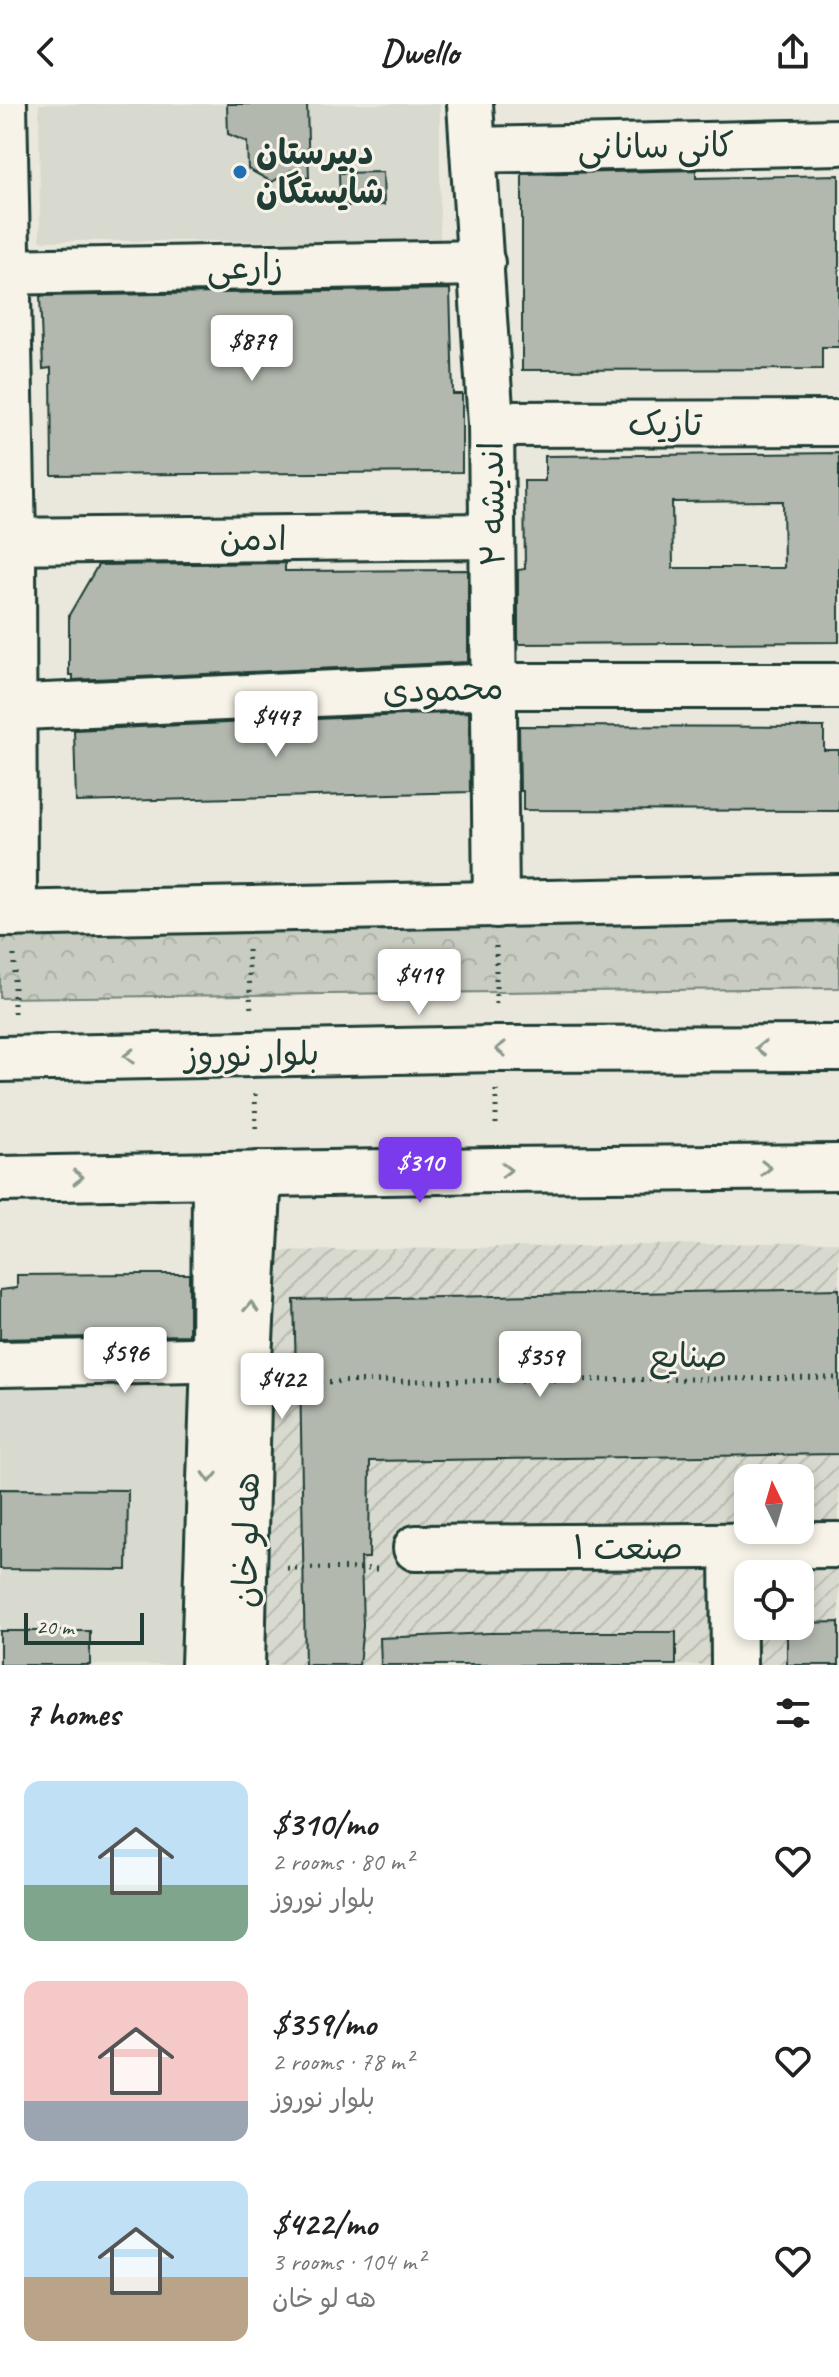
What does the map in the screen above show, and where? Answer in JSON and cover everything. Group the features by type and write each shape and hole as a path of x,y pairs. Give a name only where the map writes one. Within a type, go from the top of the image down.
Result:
{"street":[{"name":"اندیشه ۲","path":"470,104 491,424 496,905"},
{"path":"3,112 7,914 839,897"},
{"name":"کانی سانانی","path":"473,150 839,142"},
{"name":"زارعی","path":"4,272 482,263"},
{"name":"تازیک","path":"491,424 839,423"},
{"name":"ادمن","path":"7,540 492,536"},
{"name":"محمودی","path":"7,708 495,686 839,686"},
{"name":"بلوار نوروز","path":"7,1059 511,1049 839,1048"},
{"path":"0,1179 839,1167"},
{"name":"هه لو خان","path":"242,1665 246,1568 237,1367 259,1174"},
{"path":"204,1665 237,1367 215,1175"},
{"path":"0,1364 237,1367"},
{"name":"صنعت ۱","path":"416,1548 839,1545"},
{"path":"733,1546 734,1665"}],"path":[{"path":"7,914 7,1059"},
{"name":"صنایع","path":"237,1367 839,1378"},
{"path":"246,1568 379,1570 416,1548"}],"shaded area":[{"name":"دبیرستان شایستگان","path":"39,104 440,104 440,241 40,241"},
{"path":"839,1242 839,1665 249,1665 272,1251"},
{"path":"202,1382 182,1665 0,1665 0,1386"}],"green space":[{"path":"839,922 839,988 0,998 0,932"}],"building":[{"path":"227,104 307,104 309,179 292,170 272,182 248,169 247,142 228,134"},
{"path":"696,170 696,178 839,175 839,347 822,347 822,369 522,370 522,174"},
{"path":"383,172 384,205 340,206 339,173"},
{"path":"450,289 453,394 462,394 462,472 52,475 51,368 43,369 40,296"},
{"path":"839,453 839,642 518,644 518,570 525,569 524,481 545,481 545,456","holes":["783,501 784,568 673,568 672,502"]},
{"path":"285,563 285,571 468,570 468,662 73,680 73,675 69,675 69,615 98,565"},
{"path":"469,712 470,792 76,802 74,730"},
{"path":"519,726 824,727 824,750 839,750 839,811 523,810"},
{"path":"189,1274 189,1335 0,1339 0,1290 17,1288 17,1275"},
{"path":"839,1289 839,1454 370,1461 369,1558 361,1558 363,1626 359,1665 305,1665 300,1370 296,1370 294,1300"},
{"path":"0,1489 128,1490 127,1570 0,1569"},
{"path":"839,1622 839,1665 787,1665 787,1640 814,1640 814,1623"},
{"path":"0,1631 90,1631 90,1665 0,1665"},
{"path":"676,1632 676,1665 381,1665 380,1638 489,1633"}],"place":[{"name":"دبیرستان شایستگان","path":"240,172"}]}
